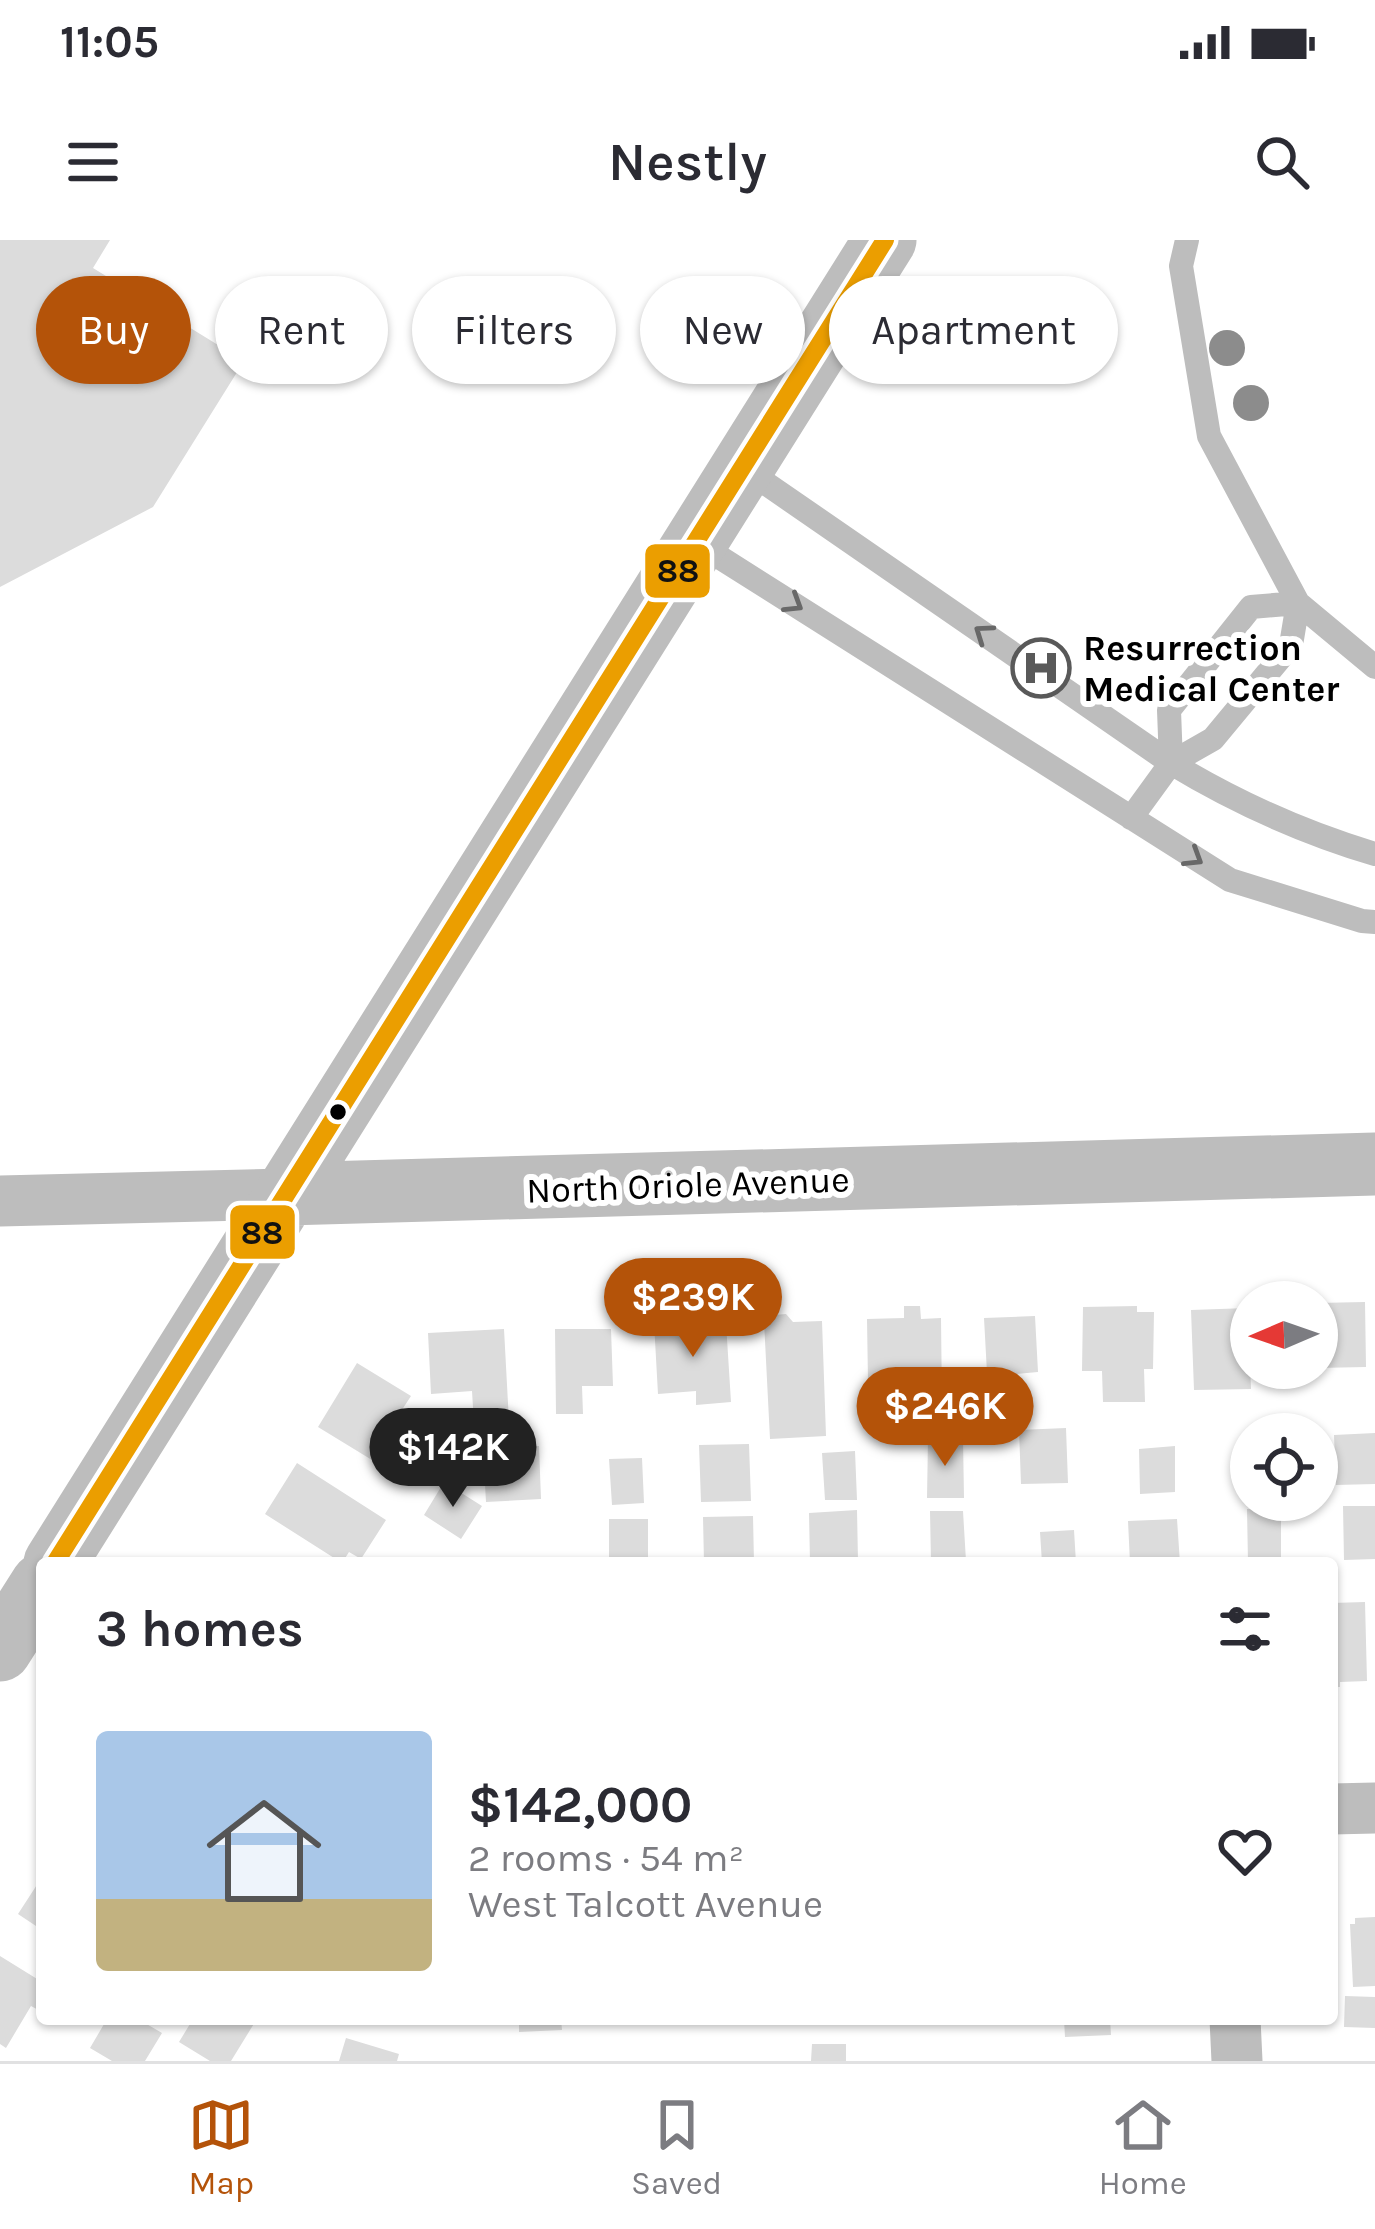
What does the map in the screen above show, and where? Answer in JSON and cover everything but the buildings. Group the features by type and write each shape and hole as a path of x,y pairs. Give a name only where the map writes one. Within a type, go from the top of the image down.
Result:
{"street":[{"path":"59,1557 885,240"},
{"name":"North Oriole Avenue","path":"0,1201 1375,1164"},
{"path":"1338,1809 1375,1808"},
{"path":"1235,2025 1238,2061"}],"lane":[{"path":"1187,240 1181,266 1209,436 1298,603 1375,667"},
{"path":"742,467 1171,763 1235,802 1312,835 1375,854"},
{"path":"695,541 1230,880 1375,922"},
{"path":"1171,763 1169,710 1237,624 1251,607 1298,603"},
{"path":"1131,818 1171,763 1213,739 1291,645 1298,603"}],"transit line":[{"name":"88","path":"59,1557 885,240"}],"place":[{"name":"Resurrection Medical Center","path":"1041,668"}]}
